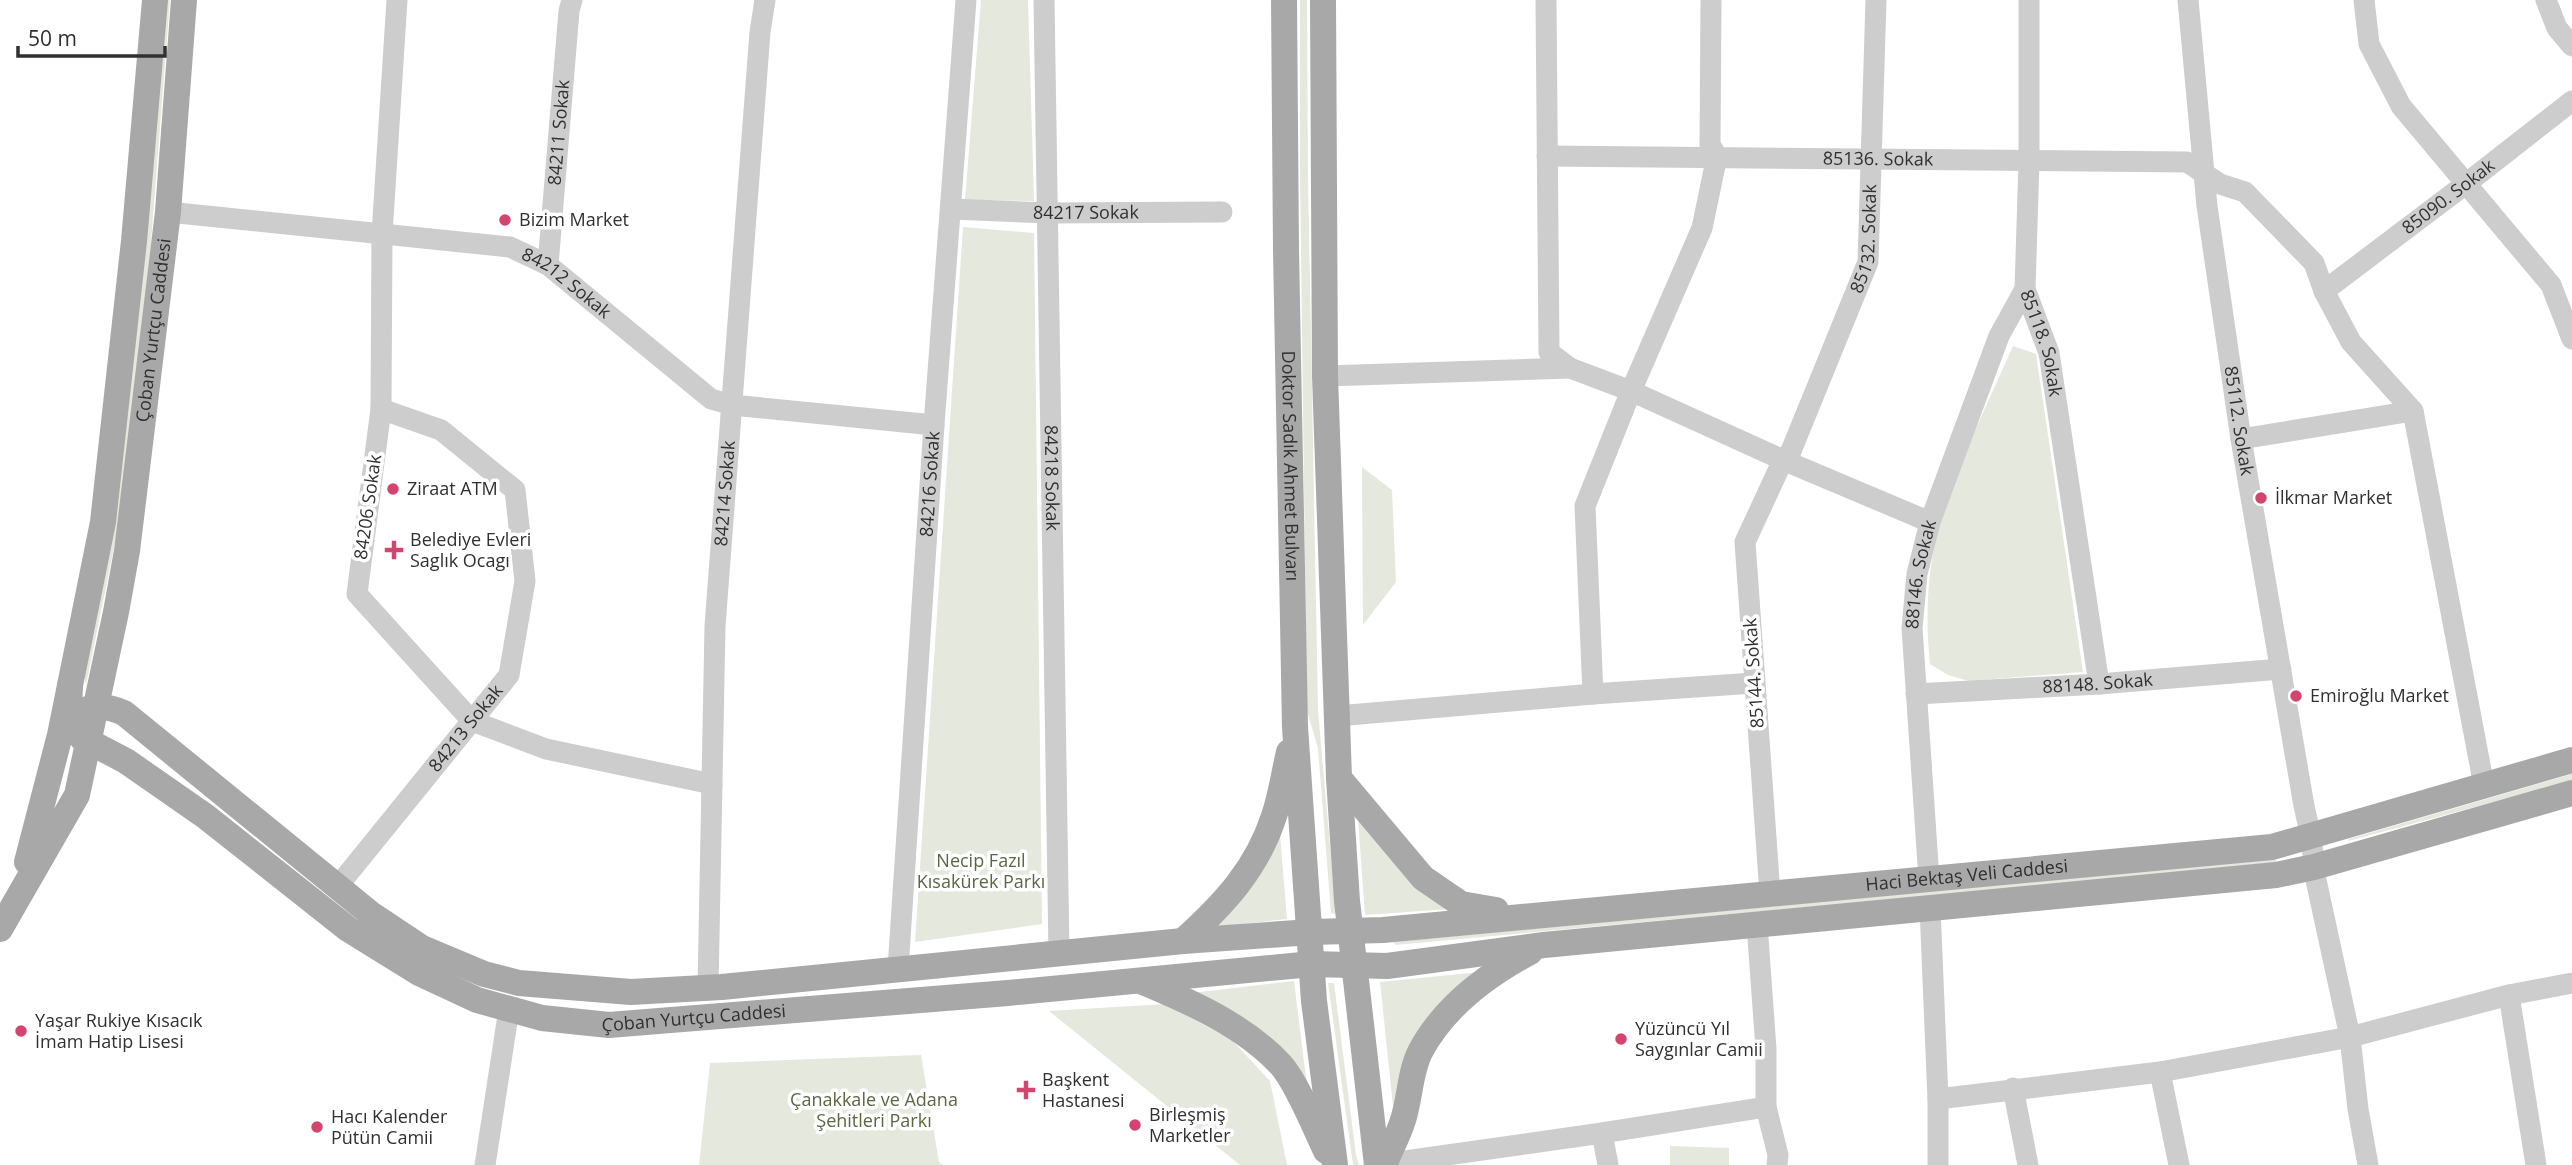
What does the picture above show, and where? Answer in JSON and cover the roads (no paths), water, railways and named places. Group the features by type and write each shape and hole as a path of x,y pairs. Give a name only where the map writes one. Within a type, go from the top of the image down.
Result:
{"main road":[{"name":"Çoban Yurtçu Caddesi","path":"62,738 103,522 119,386 155,0"},
{"name":"Çoban Yurtçu Caddesi","path":"7,912 77,795 107,659 127,551 168,212 184,0"},
{"name":"Doktor Sadık Ahmet Bulvarı","path":"1283,0 1295,727 1312,964"},
{"name":"Doktor Sadık Ahmet Bulvarı","path":"1323,0 1325,376 1339,778 1353,964"},
{"name":"Çoban Yurtçu Caddesi","path":"97,706 112,707 124,713 371,914 422,948 484,974 519,983 631,992 708,988 1183,941 1350,930"},
{"path":"7,912 62,738 86,708 97,706"},
{"path":"62,738 73,726 82,738 89,742"},
{"path":"1183,941 1218,909 1241,883 1258,852 1274,816 1295,727"},
{"name":"Çoban Yurtçu Caddesi","path":"89,742 115,754 148,775 240,842 348,929 419,973 477,1000 542,1018 609,1025 1008,993 1312,964 1353,964"},
{"name":"Haci Bektaş Veli Caddesi","path":"1350,930 1383,930 2272,847 2572,760"},
{"path":"1339,778 1423,878 1461,904 1527,916"},
{"name":"Haci Bektaş Veli Caddesi","path":"1353,964 1387,966 1544,945 2276,875 2314,867 2572,793"},
{"path":"1384,1165 1403,1121 1419,1055 1435,1028 1464,998 1503,967 1544,945"},
{"path":"1312,964 1334,1165"},
{"path":"1353,964 1377,1165"},
{"path":"1139,979 1181,998 1252,1038 1282,1067 1334,1165"}],"street":[{"name":"84206 Sokak","path":"397,0 382,234 381,409 357,594 472,721 546,749 712,784"},
{"name":"84211 Sokak","path":"548,265 572,0"},
{"name":"84214 Sokak","path":"708,988 715,626 760,32 765,0"},
{"name":"84216 Sokak","path":"898,969 934,425 966,0"},
{"name":"84218 Sokak","path":"1044,0 1059,954"},
{"path":"1546,0 1549,352 1570,368 1631,391 1783,460 1930,522"},
{"path":"1593,694 1585,506 1631,391 1702,228 1717,156 1710,145 1711,0"},
{"name":"85132. Sokak","path":"1783,460 1791,452 1868,262 1876,0"},
{"name":"85118. Sokak","path":"2029,0 2029,162 2025,289 2049,353 2099,684"},
{"name":"85112. Sokak","path":"2188,0 2207,206 2241,439 2314,867 2350,1037 2358,1109 2368,1165"},
{"path":"2364,0 2369,44 2401,106 2551,285 2572,339"},
{"path":"2546,0 2557,28 2572,46"},
{"name":"85090. Sokak","path":"2324,291 2572,101"},
{"name":"85136. Sokak","path":"1547,156 2187,162 2220,184 2245,192 2314,263 2324,291 2351,342 2413,411"},
{"name":"84217 Sokak","path":"951,209 1048,213 1222,212"},
{"name":"84212 Sokak","path":"168,212 509,247 548,265 710,398 732,405 934,425"},
{"name":"88146. Sokak","path":"1929,879 1912,628 1917,574 1930,522 1999,336 2025,289"},
{"path":"1325,376 1570,368"},
{"name":"84213 Sokak","path":"338,886 509,675 525,581 515,490 441,430 381,409"},
{"path":"2241,439 2413,411 2484,786"},
{"name":"85144. Sokak","path":"1770,894 1745,542 1783,460"},
{"name":"88148. Sokak","path":"1916,694 2099,684 2281,669"},
{"path":"1337,716 1754,683"},
{"path":"1930,907 1938,1165"},
{"path":"1757,924 1766,1049 1766,1107 1779,1155 1777,1165"},
{"path":"1938,1099 2160,1072 2350,1037 2510,995 2572,983"},
{"path":"2510,995 2536,1165"},
{"path":"485,1165 509,1009"},
{"path":"2160,1072 2179,1165"},
{"path":"2013,1088 2028,1165"},
{"path":"1394,1165 1398,1162 1766,1107"},
{"path":"1602,1133 1608,1165"}],"place":[{"name":"Bizim Market","path":"505,220"},
{"name":"Ziraat ATM","path":"393,489"},
{"name":"İlkmar Market","path":"2261,498"},
{"name":"Belediye Evleri Saglık Ocagı","path":"394,550"},
{"name":"Emiroğlu Market","path":"2296,696"},
{"name":"Yaşar Rukiye Kısacık İmam Hatip Lisesi","path":"21,1031"},
{"name":"Yüzüncü Yıl Saygınlar Camii","path":"1621,1039"},
{"name":"Başkent Hastanesi","path":"1026,1090"},
{"name":"Birleşmiş Marketler","path":"1135,1125"},
{"name":"Hacı Kalender Pütün Camii","path":"317,1127"}],"park label":[{"name":"Necip Fazıl Kısakürek Parkı","path":"981,871"},
{"name":"Çanakkale ve Adana Şehitleri Parkı","path":"874,1110"}]}
